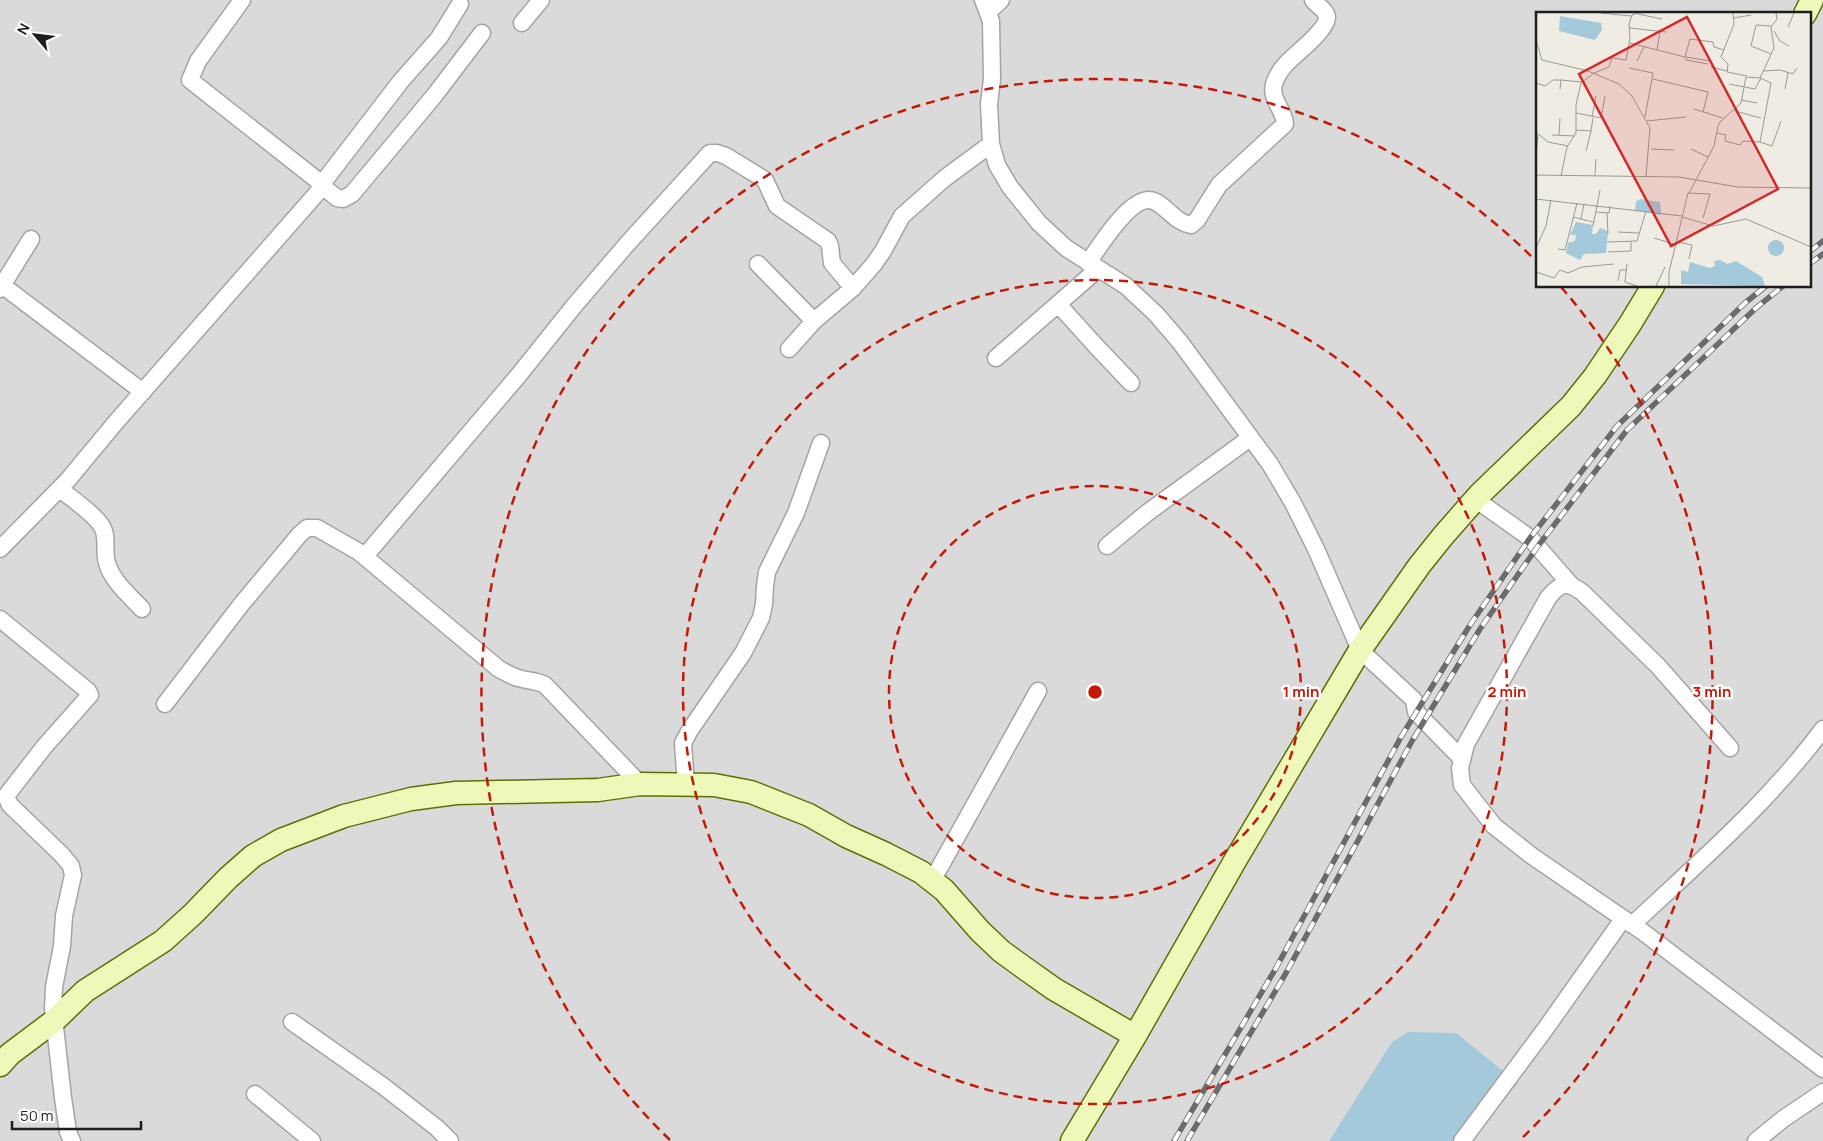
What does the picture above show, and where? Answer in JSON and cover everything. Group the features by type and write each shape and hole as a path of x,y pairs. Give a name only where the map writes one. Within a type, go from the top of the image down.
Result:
{"street":[{"path":"242,0 198,61 190,80 337,198 343,199 352,194 434,96 482,32"},
{"path":"522,23 541,0"},
{"path":"1001,0 986,6 991,21 992,79 989,104 991,144 997,165 1010,187 1039,223 1066,248 1126,286 1156,314 1180,342 1270,464 1293,502 1316,549 1360,650 1414,700 1416,712 1461,758"},
{"path":"996,358 1058,304 1093,266 1103,241 1131,208 1144,200 1155,201 1183,224 1191,225 1197,220 1220,185 1285,124 1285,116 1273,96 1274,86 1284,65 1307,44 1323,26 1327,18 1325,12 1313,0"},
{"path":"1806,12 1812,0"},
{"path":"0,549 60,489 318,192 321,185 401,81 439,38 460,4"},
{"path":"789,349 814,321 853,288 884,251 902,216 945,178 991,144"},
{"path":"365,556 518,376 574,306 710,153 726,156 765,180 773,200 778,206 828,241 832,263 853,288"},
{"path":"30,239 1,287 143,392"},
{"path":"758,264 814,321"},
{"path":"1072,1141 1360,650 1418,566 1475,499 1571,406 1595,376 1652,288"},
{"path":"1058,304 1094,345 1132,383"},
{"path":"1107,546 1147,513 1250,438"},
{"path":"686,784 684,743 690,730 743,653 761,618 767,572 796,513 821,443"},
{"path":"60,489 101,524 106,534 106,560 110,571 118,583 142,608"},
{"path":"1475,499 1530,538 1572,585 1582,592 1658,666 1730,748"},
{"path":"165,704 240,606 307,528 317,528 365,556 499,669 509,675 537,681 545,685 640,784"},
{"path":"1572,585 1562,585 1555,589 1548,598 1466,744 1460,768 1462,785 1494,826 1532,856 1628,922 1822,1065"},
{"path":"0,620 88,691 90,695 44,747 6,796 10,805 34,826 71,866 73,875 64,916 62,946 54,987 54,1021 67,1123 72,1141"},
{"path":"932,881 1038,691"},
{"path":"1462,1141 1628,922 1746,818 1823,729"},
{"path":"0,1065 10,1054 54,1021 85,991 163,941 194,914 228,878 253,856 281,840 344,816 411,799 456,793 598,790 640,784 714,785 751,792 808,815 846,836 886,854 921,872 944,890 1001,951 1054,989 1135,1036"},
{"path":"292,1022 382,1086 437,1128 450,1141"},
{"path":"1756,1141 1783,1119 1823,1092"},
{"path":"255,1094 312,1141"}],"shaded area":[{"path":"0,0 1823,0 1823,1141 0,1141"}],"water":[{"path":"1408,1032 1456,1033 1518,1083 1470,1141 1329,1141 1392,1042"}],"railway":[{"path":"1810,251 1823,241"},
{"path":"1810,263 1823,254"},
{"path":"1174,1141 1276,968 1401,737 1470,625 1530,538 1617,426 1745,303 1764,288"},
{"path":"1187,1141 1286,973 1412,741 1480,629 1538,546 1627,430 1756,308 1781,288"}]}
